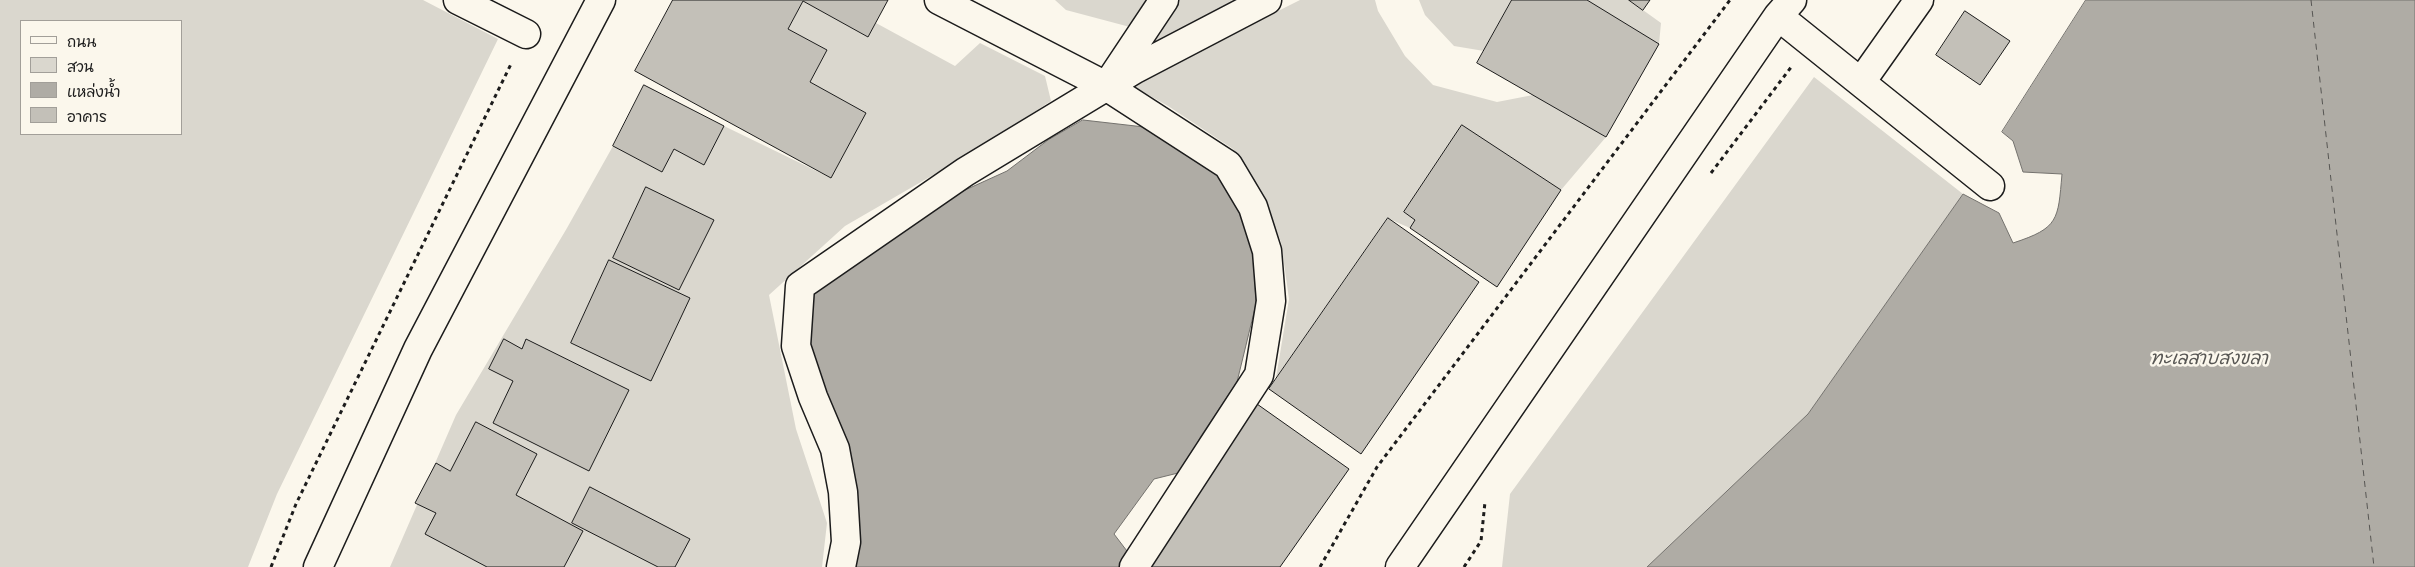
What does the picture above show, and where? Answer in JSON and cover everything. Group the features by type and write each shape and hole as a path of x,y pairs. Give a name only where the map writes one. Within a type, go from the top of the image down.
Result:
{"street":[{"path":"458,0 526,34"},
{"path":"318,567 418,349 601,0"},
{"path":"939,0 1106,86 1228,165 1253,206 1267,251 1271,301 1259,375 1134,567"},
{"path":"1106,86 1164,0"},
{"path":"841,567 846,542 843,492 835,449 813,397 796,346 800,286 965,172 1135,69 1267,0"},
{"path":"1861,82 1919,0"},
{"path":"1400,567 1785,8 1861,82 1990,186"}],"path":[{"path":"1320,567 1377,467 1730,0"},
{"path":"271,567 300,496 526,34"}],"green space":[{"path":"0,0 423,0 498,39 277,494 248,567 0,567"},
{"path":"1055,0 1146,0 1130,27 1066,10"},
{"path":"1175,0 1240,0 1143,53"},
{"path":"1300,0 1375,0 1378,11 1405,56 1433,85 1497,102 1533,95 1606,137 1561,190 1462,125 1404,212 1415,220 1410,228 1387,218 1276,378 1289,299 1281,242 1261,192 1233,149 1168,106 1131,85"},
{"path":"1419,0 1512,0 1484,51 1454,46 1425,15"},
{"path":"1587,0 1629,0 1661,23 1659,44"},
{"path":"803,1 868,37 876,23 955,66 980,43 1045,76 1051,101 971,153 845,226 769,295 796,429 827,523 822,567 390,567 456,415 567,228 613,146 662,172 674,149 704,165 724,126 831,178 866,113 810,82 827,50 788,29"},
{"path":"1814,77 1963,194 1808,414 1647,567 1502,567 1510,494"}],"water":[{"name":"ทะเลสาบสงขลา","path":"2086,0 2415,0 2415,567 1647,567 1808,414 1963,194 1999,213 2013,243 2028,238 2048,227 2057,212 2062,174 2023,172 2013,141 2002,132"},
{"path":"1083,120 1153,128 1222,177 1253,240 1256,304 1237,382 1201,436 1182,472 1154,479 1114,534 1130,555 1123,567 849,567 803,336 809,292 952,196 1007,171 1048,140"}],"building":[{"path":"673,0 888,0 868,37 803,1 788,29 827,50 810,82 866,113 831,178 635,71"},
{"path":"1512,0 1587,0 1659,44 1606,137 1477,63"},
{"path":"1629,0 1650,0 1643,10"},
{"path":"1965,11 2010,41 1980,85 1936,55"},
{"path":"644,85 724,126 704,165 674,149 662,172 613,146"},
{"path":"1462,125 1561,190 1497,287 1410,228 1415,220 1404,212"},
{"path":"646,187 714,220 679,290 613,258"},
{"path":"1388,218 1479,282 1361,454 1269,389"},
{"path":"609,260 690,298 651,381 571,343"},
{"path":"504,339 522,349 526,339 629,390 589,471 493,423 513,381 489,369"},
{"path":"1257,404 1349,469 1280,567 1144,567"},
{"path":"476,422 537,454 516,495 583,531 564,567 487,567 425,534 436,513 415,503 436,463 450,471"},
{"path":"590,487 690,539 675,567 658,567 572,523"}],"ferry route":[{"path":"2311,0 2374,567"}]}
